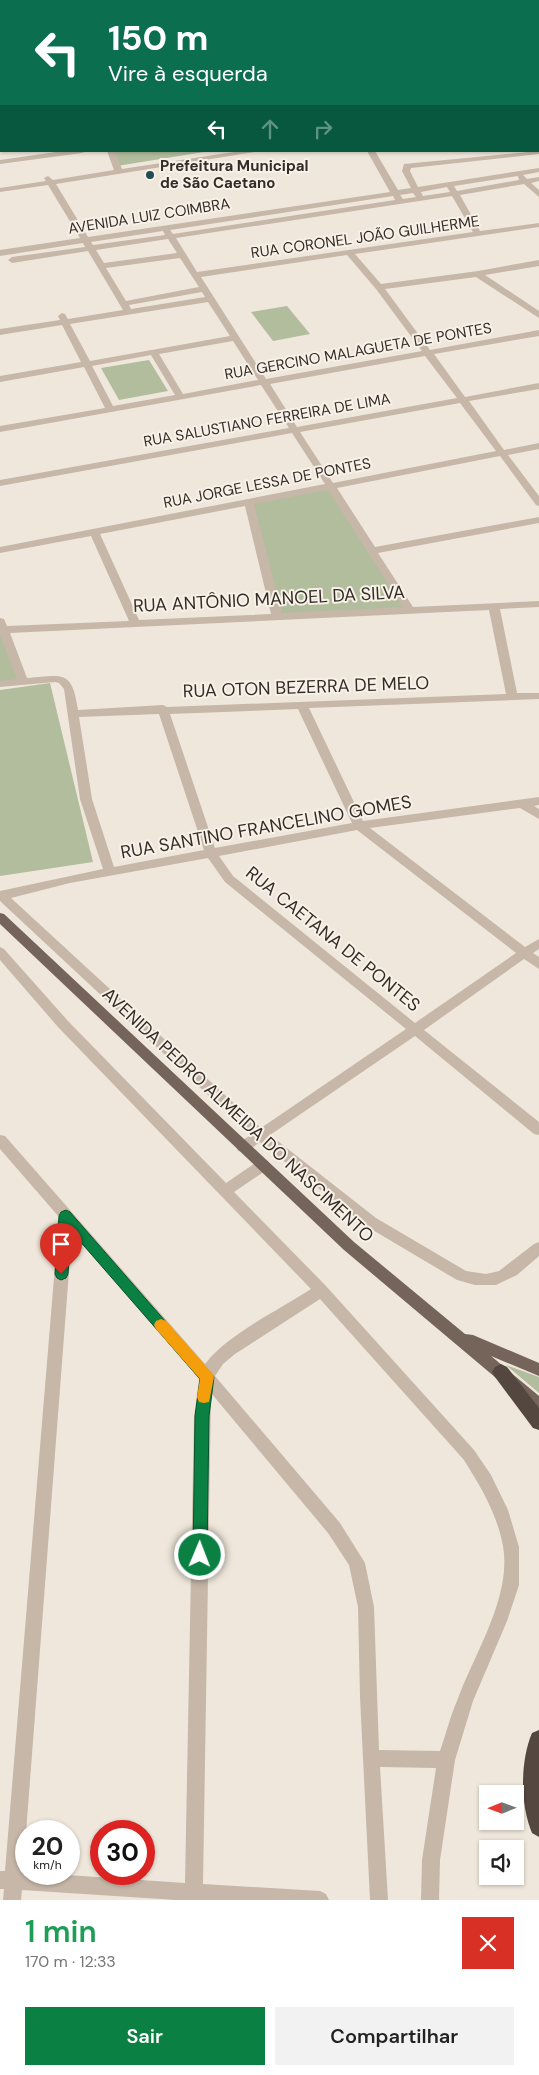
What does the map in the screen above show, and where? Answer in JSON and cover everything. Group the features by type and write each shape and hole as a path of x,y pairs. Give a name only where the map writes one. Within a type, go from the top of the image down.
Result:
{"highway":[{"path":"501,1372 539,1422"},
{"path":"539,1740 534,1785 539,1826"}],"main road":[{"name":"AVENIDA PEDRO ALMEIDA DO NASCIMENTO","path":"1,922 348,1246 456,1334"},
{"path":"456,1334 539,1370"},
{"path":"456,1334 539,1405"}],"street":[{"path":"0,162 75,152"},
{"path":"111,152 118,170"},
{"path":"0,186 242,152"},
{"path":"372,152 400,202"},
{"path":"421,199 406,171 407,166 539,152"},
{"name":"AVENIDA LUIZ COIMBRA","path":"0,253 539,170"},
{"path":"517,174 539,195"},
{"name":"AVENIDA LUIZ COIMBRA","path":"0,262 421,199 539,179"},
{"path":"0,190 49,180"},
{"path":"49,180 126,307"},
{"path":"449,185 478,234"},
{"name":"RUA CORONEL JOÃO GUILHERME","path":"194,275 539,225"},
{"path":"164,227 410,610"},
{"path":"350,253 379,287 539,503"},
{"path":"102,266 182,255"},
{"path":"379,287 478,274 539,263"},
{"path":"478,274 539,316"},
{"path":"126,307 203,289"},
{"path":"0,324 126,307 210,299"},
{"path":"0,332 63,317"},
{"path":"63,317 110,409"},
{"name":"RUA GERCINO MALAGUETA DE PONTES","path":"0,429 539,332"},
{"path":"0,379 235,338"},
{"path":"154,353 181,397"},
{"name":"RUA SALUSTIANO FERREIRA DE LIMA","path":"0,483 539,386"},
{"name":"RUA JORGE LESSA DE PONTES","path":"1,547 94,532 539,446"},
{"path":"249,502 277,616"},
{"path":"372,551 539,520"},
{"path":"94,532 135,623"},
{"name":"RUA ANTÔNIO MANOEL DA SILVA","path":"1,627 135,623 539,604"},
{"path":"494,606 512,697"},
{"path":"1,627 23,681"},
{"path":"0,684 56,679 62,680 69,688 86,798 110,872"},
{"name":"RUA OTON BEZERRA DE MELO","path":"74,714 163,709 302,706 512,697 538,698"},
{"path":"302,706 359,826 539,964"},
{"name":"RUA CAETANA DE PONTES","path":"163,709 211,853 229,879 245,894 416,1029 539,1130"},
{"name":"RUA SANTINO FRANCELINO GOMES","path":"1,896 70,879 359,826 539,801"},
{"path":"523,804 539,815"},
{"path":"1,896 260,1135 371,1222 462,1276 485,1282 498,1280 506,1275 539,1248"},
{"name":"RUA CAETANA DE PONTES","path":"244,1147 539,942"},
{"path":"0,952 64,1024 321,1290 469,1455 485,1480 500,1510 511,1547 511,1585 499,1621 465,1701 446,1760 431,1860 430,1900"},
{"path":"0,1140 207,1377 334,1528 357,1563 366,1607 368,1697 379,1900"},
{"path":"226,1190 264,1166"},
{"path":"12,1900 7,1881 66,1216"},
{"path":"194,1896 202,1416 207,1377 212,1366 228,1351 321,1290"},
{"path":"372,1758 446,1760"},
{"path":"7,1881 194,1896 320,1900"}],"green space":[{"path":"110,152 204,152 117,166"},
{"path":"287,306 310,334 273,341 251,312"},
{"path":"149,360 168,391 119,400 101,368"},
{"path":"330,486 410,610 277,616 249,502"},
{"path":"0,620 23,681 0,684"},
{"path":"50,683 93,862 0,876 0,690"},
{"path":"506,1365 539,1377 539,1393"}],"slow traffic":[{"path":"161,1325 207,1377 204,1397"}],"place":[{"name":"Prefeitura Municipal de São Caetano","path":"150,175"}],"route":[{"path":"61,1274 66,1216 207,1377 202,1416 200,1555"}]}
